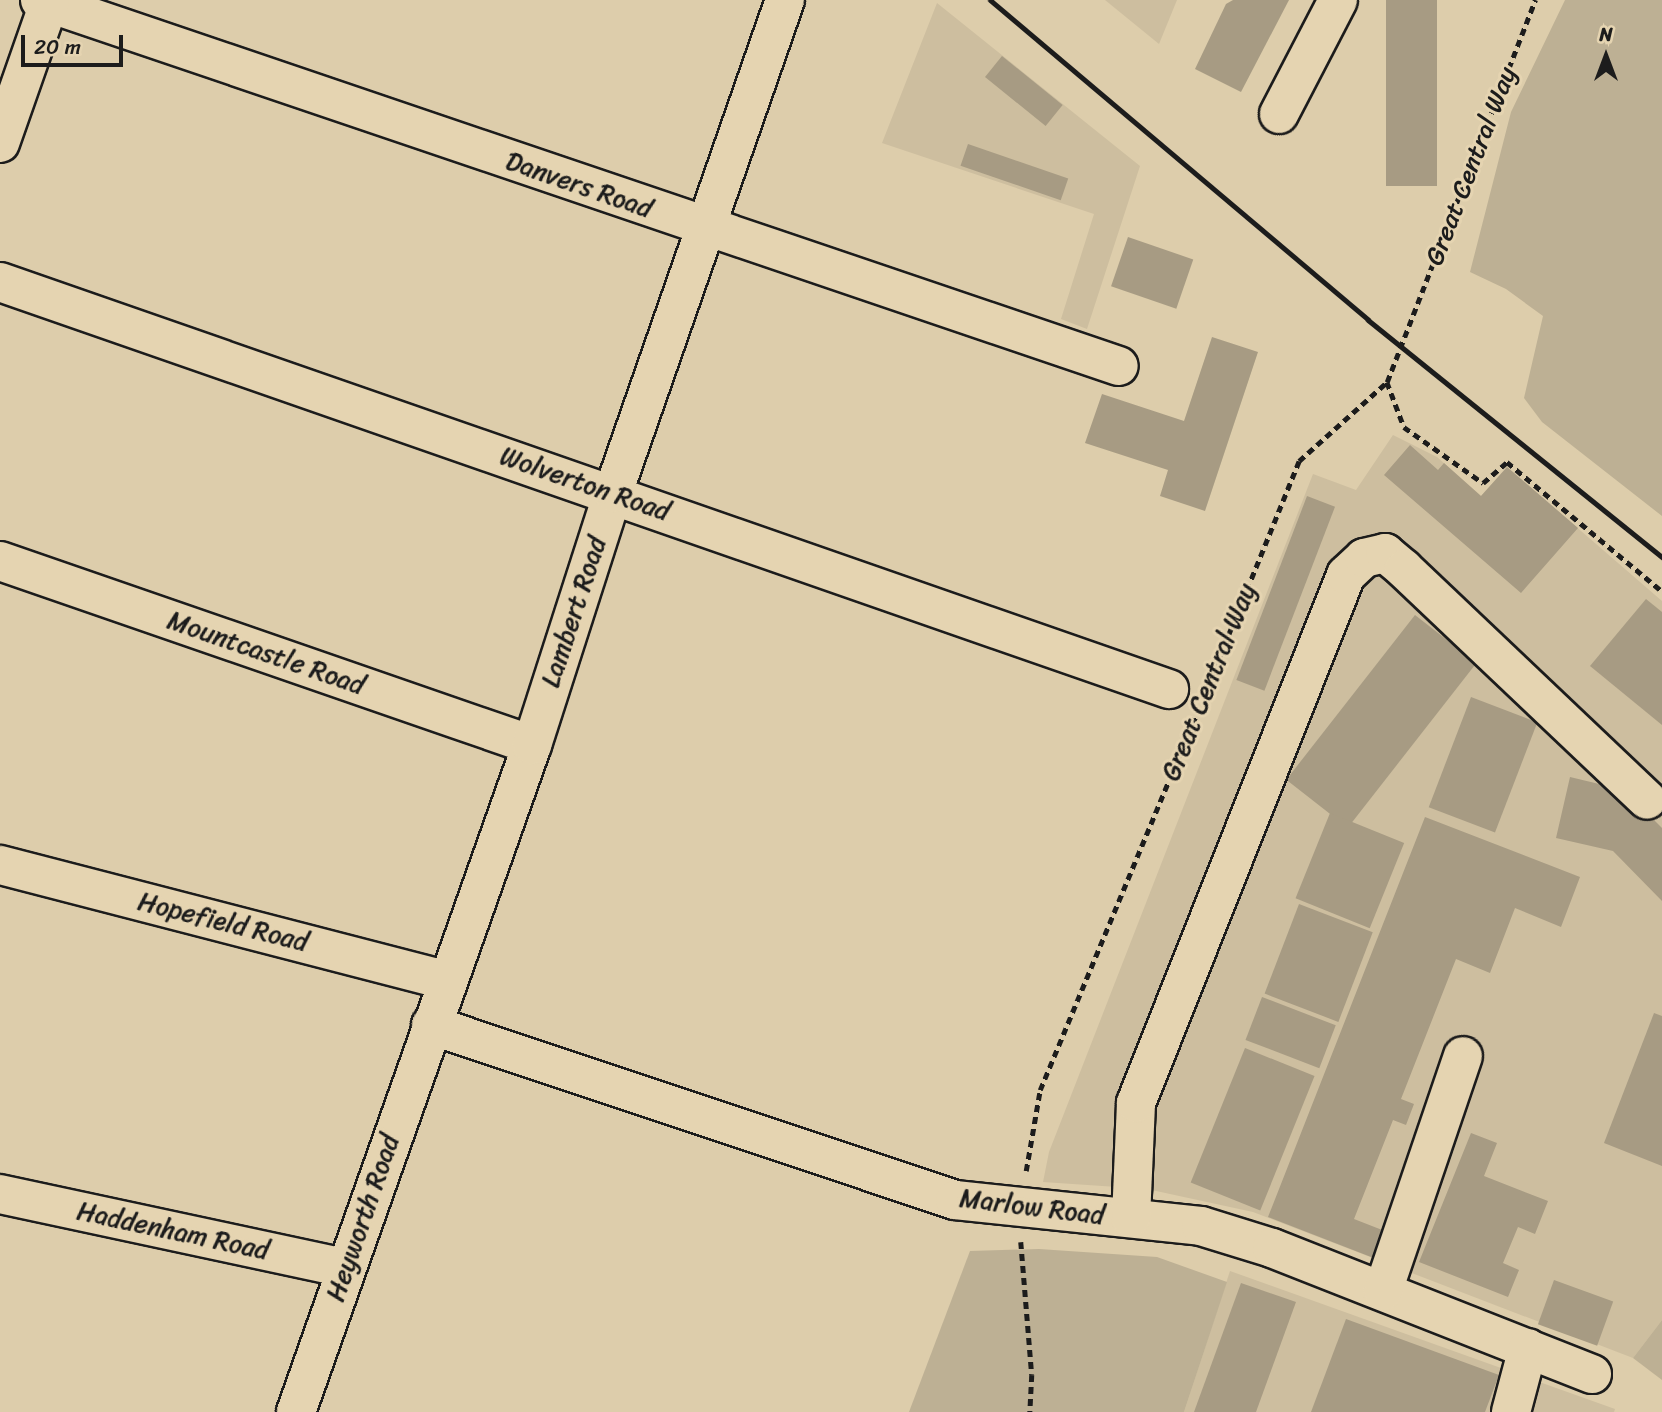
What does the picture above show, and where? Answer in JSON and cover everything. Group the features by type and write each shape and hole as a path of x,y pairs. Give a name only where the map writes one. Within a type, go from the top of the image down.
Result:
{"street":[{"name":"Lambert Road","path":"431,1025 532,745 613,493 785,0"},
{"path":"1279,114 1338,0"},
{"name":"Danvers Road","path":"46,1 705,229 1119,366"},
{"path":"0,144 46,1"},
{"name":"Wolverton Road","path":"0,282 613,493 1169,689"},
{"path":"1131,1218 1136,1102 1346,575 1364,558 1385,553 1404,569 1647,800"},
{"name":"Mountcastle Road","path":"0,561 532,745"},
{"name":"Hopefield Road","path":"0,865 446,980"},
{"name":"Marlow Road","path":"431,1025 955,1200 1019,1210 1131,1218 1201,1227 1383,1291 1592,1374"},
{"name":"Heyworth Road","path":"296,1412 431,1025"},
{"path":"1383,1291 1463,1056"},
{"name":"Haddenham Road","path":"0,1194 345,1268"},
{"path":"1511,1412 1528,1348"}],"path":[{"name":"Great Central Way","path":"1030,1412 1032,1375 1019,1210 1040,1090 1299,461 1387,382 1535,0"},
{"path":"1387,382 1404,427 1483,483 1507,462 1662,592"}],"shaded area":[{"path":"1105,0 1177,0 1159,44"},
{"path":"1565,0 1662,0 1662,516 1542,422 1524,398 1543,316 1506,289 1470,272 1511,112"},
{"path":"937,3 1140,166 1087,329 1061,319 1094,214 882,143"},
{"path":"1393,435 1437,457 1481,496 1507,467 1662,601 1662,1320 1633,1358 1253,1212 1147,1189 1043,1182 1049,1152 1313,474 1356,490"},
{"path":"1039,1249 1157,1257 1227,1282 1184,1412 909,1412 970,1251"},
{"path":"1230,1271 1615,1409 1614,1412 1184,1412"},
{"path":"1662,1320 1662,1380 1633,1358"}],"building":[{"path":"1233,0 1289,0 1241,92 1195,69 1226,4"},
{"path":"1386,0 1437,0 1437,186 1386,186"},
{"path":"1002,56 1063,105 1046,126 985,77"},
{"path":"968,144 1068,179 1061,200 961,166"},
{"path":"1128,237 1193,259 1176,309 1111,286"},
{"path":"1212,337 1258,352 1205,511 1160,496 1168,470 1085,443 1102,394 1184,421"},
{"path":"1410,445 1438,470 1444,463 1481,496 1507,467 1578,528 1521,593 1384,475"},
{"path":"1307,496 1335,507 1264,691 1236,680"},
{"path":"1646,599 1662,612 1662,725 1590,666"},
{"path":"1415,615 1476,663 1348,828 1286,780"},
{"path":"1471,697 1537,722 1495,833 1429,807"},
{"path":"1570,777 1624,790 1662,828 1662,901 1613,851 1556,838"},
{"path":"1330,813 1404,843 1370,928 1296,898"},
{"path":"1425,817 1580,877 1561,927 1515,908 1490,973 1456,959 1401,1099 1414,1104 1406,1125 1393,1120 1354,1219 1395,1235 1384,1262 1268,1217"},
{"path":"1299,904 1373,932 1338,1022 1265,994"},
{"path":"1262,997 1336,1025 1319,1068 1246,1040"},
{"path":"1654,1013 1662,1016 1662,1166 1604,1143"},
{"path":"1245,1048 1315,1076 1260,1211 1191,1182"},
{"path":"1471,1133 1497,1143 1484,1176 1548,1201 1535,1234 1518,1227 1503,1263 1519,1270 1508,1297 1419,1262"},
{"path":"1554,1280 1613,1302 1597,1346 1538,1324"},
{"path":"1241,1283 1296,1302 1256,1412 1194,1412"},
{"path":"1346,1319 1499,1375 1485,1412 1311,1412"}],"railway":[{"path":"990,0 1368,320 1662,557"}]}
